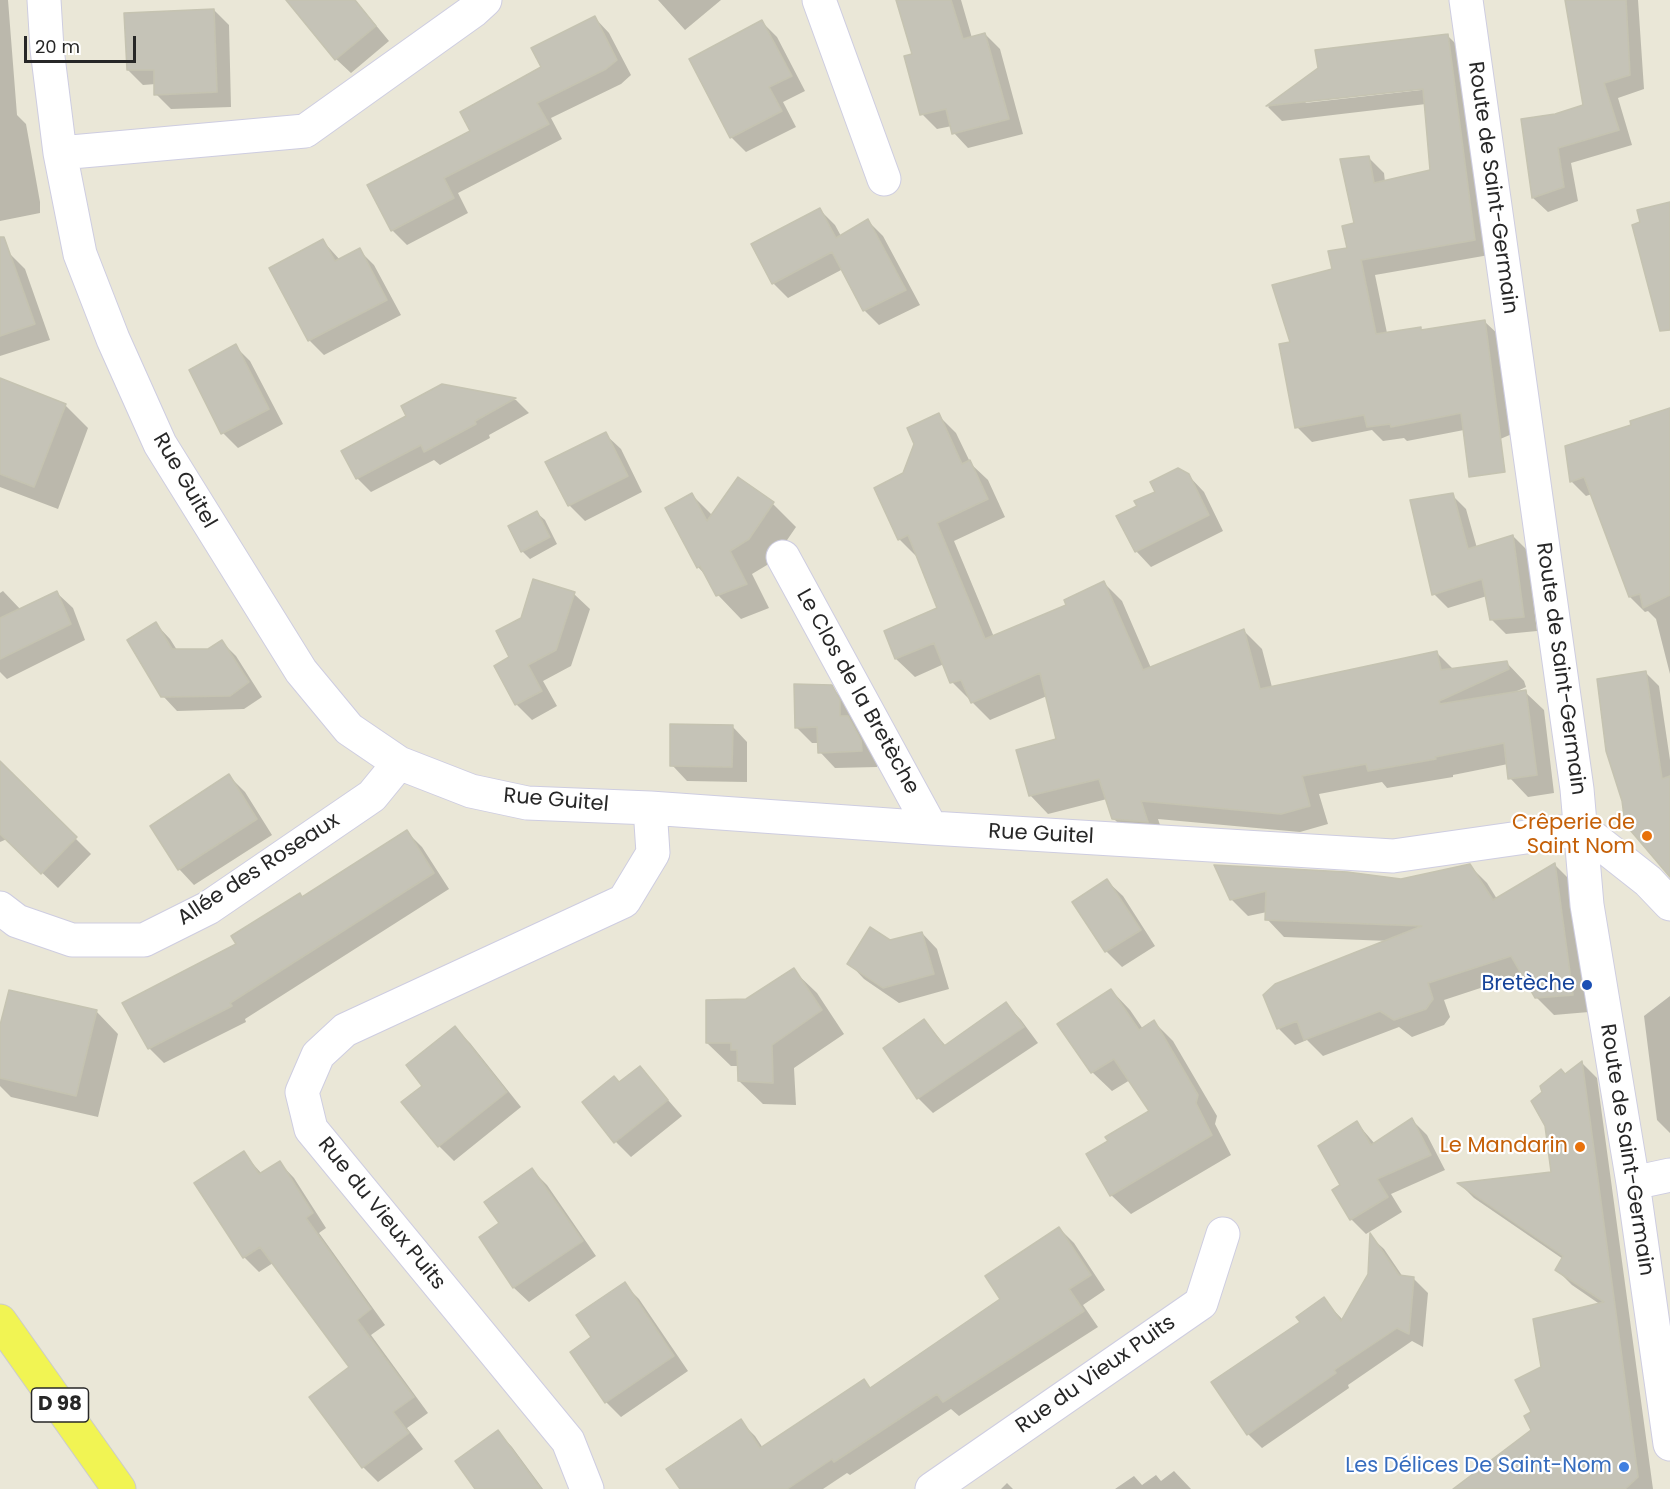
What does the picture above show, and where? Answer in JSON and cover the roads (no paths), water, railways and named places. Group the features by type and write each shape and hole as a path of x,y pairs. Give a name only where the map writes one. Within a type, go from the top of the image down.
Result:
{"main road":[{"name":"D 98","path":"0,1321 119,1489"}],"street":[{"name":"Rue Guitel","path":"44,0 47,49 60,153 80,254 113,339 160,444 301,671 350,729 399,763 471,791 526,803 650,808 931,828 1392,856 1582,829"},
{"path":"60,153 305,131 473,12 485,0"},
{"path":"819,0 884,179"},
{"name":"Route de Saint-Germain","path":"1466,0 1582,829 1587,904 1633,1183 1670,1444"},
{"name":"Le Clos de la Bretèche","path":"783,557 931,828"},
{"name":"Allée des Roseaux","path":"0,908 17,921 72,940 144,940 208,908 372,796 399,763"},
{"name":"Rue du Vieux Puits","path":"587,1489 568,1441 311,1129 302,1092 318,1056 345,1030 624,901 653,853 650,808"},
{"path":"1582,829 1648,880 1670,904"},
{"path":"1633,1183 1670,1175"},
{"name":"Rue du Vieux Puits","path":"932,1489 1201,1303 1223,1234"}],"place":[{"name":"Crêperie de Saint Nom","path":"1647,836"},
{"name":"Bretèche","path":"1587,985"},
{"name":"Le Mandarin","path":"1580,1147"},
{"name":"Les Délices De Saint-Nom","path":"1624,1467"}]}
